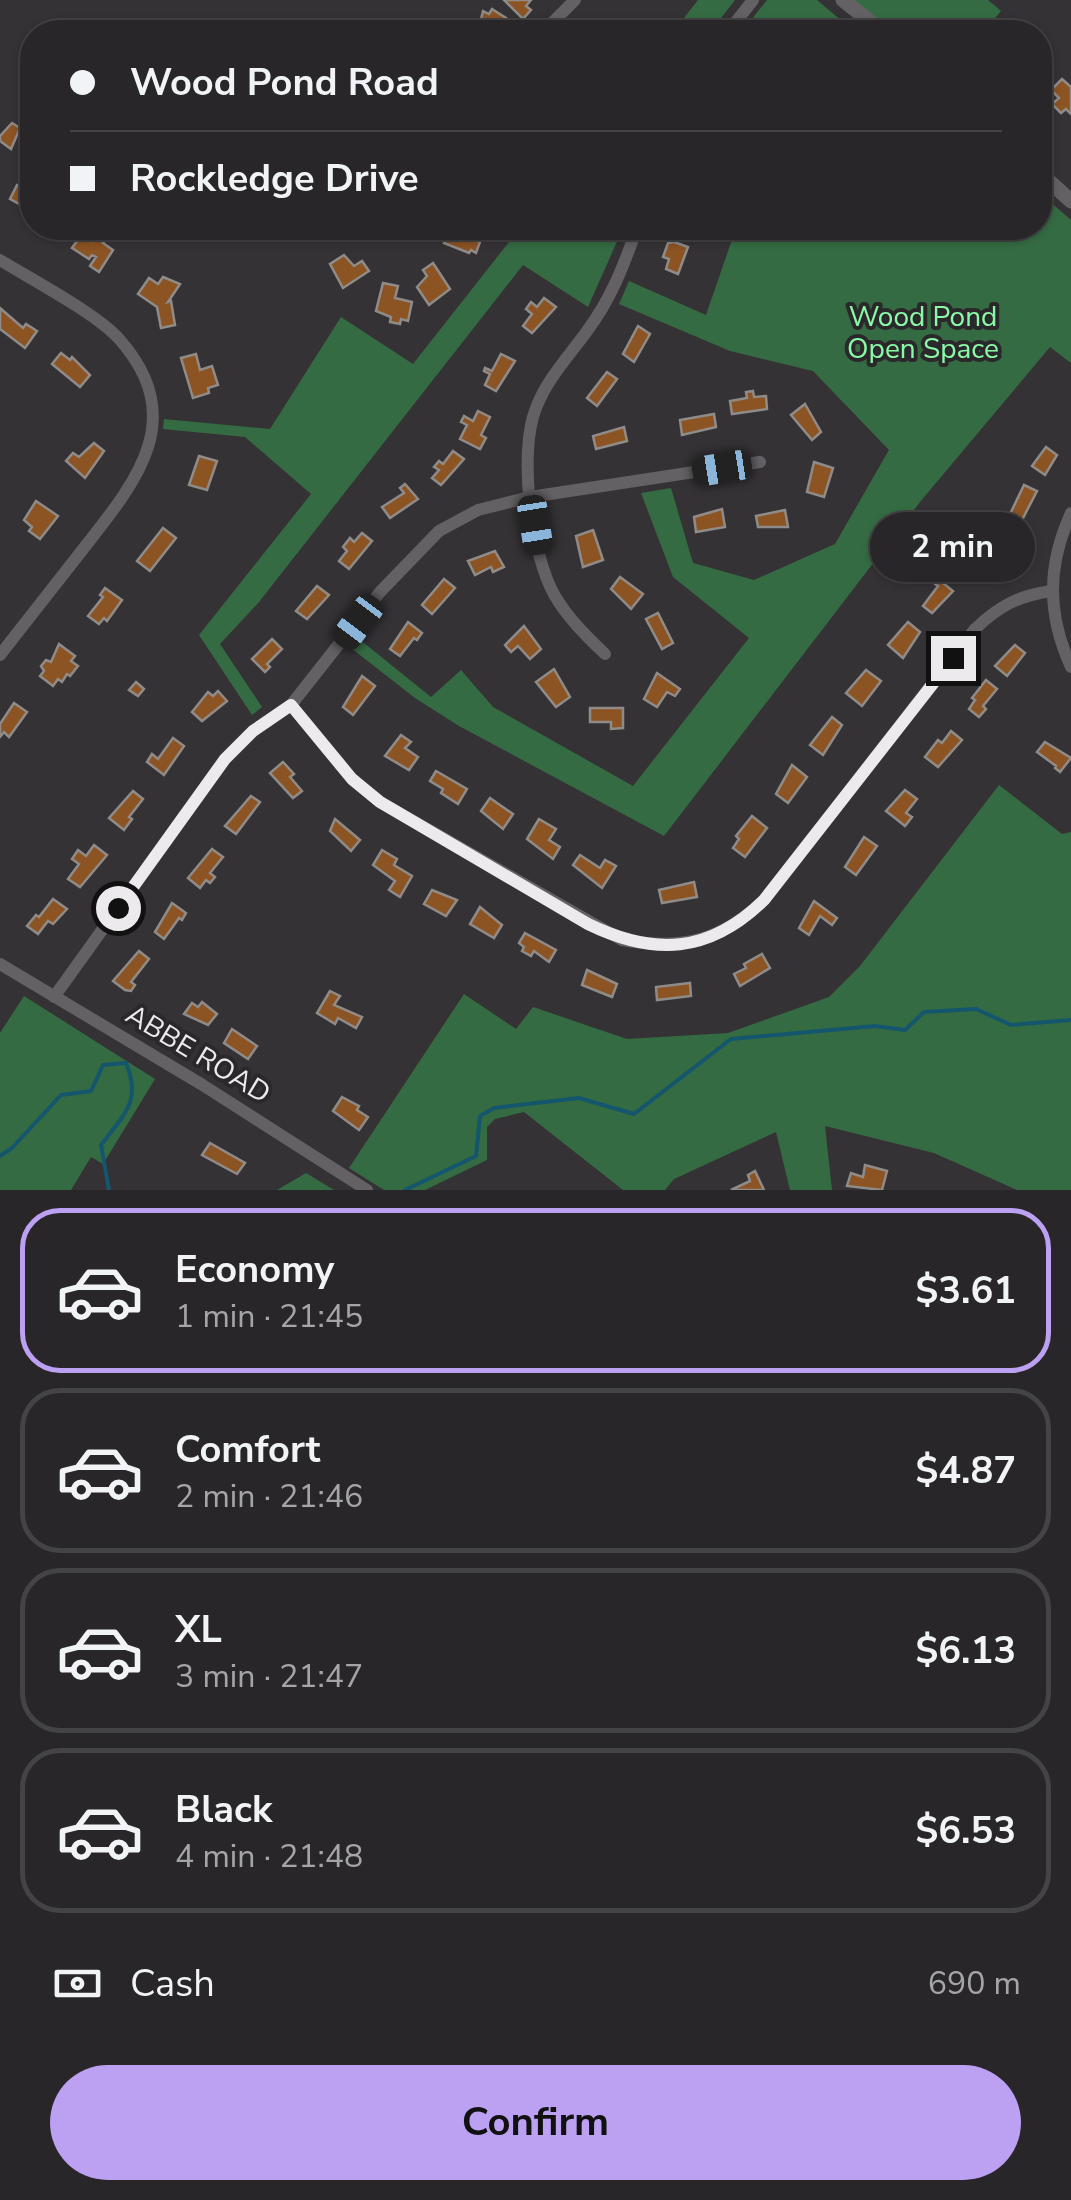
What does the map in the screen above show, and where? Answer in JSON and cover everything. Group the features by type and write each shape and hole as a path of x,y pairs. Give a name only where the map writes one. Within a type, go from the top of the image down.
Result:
{"street":[{"path":"555,20 575,0"},
{"path":"737,20 753,0"},
{"path":"843,0 867,20"},
{"path":"1052,184 1071,201"},
{"path":"605,654 574,623 553,593 539,552 526,448 536,405 611,295 632,240"},
{"path":"0,260 118,337 142,370 154,411 152,432 137,478 0,653"},
{"path":"54,998 225,759 253,731 291,705 380,592 439,531 478,510 530,498 760,462"},
{"path":"1071,513 1057,553 1051,591 1071,667"},
{"path":"291,705 352,779 380,802 622,940 656,946 689,943 726,930 764,900 975,629 997,608 1021,596 1051,591"},
{"name":"ABBE ROAD","path":"0,964 202,1084 367,1190"}],"green space":[{"path":"698,0 735,0 719,20 682,20"},
{"path":"767,0 817,0 841,20 751,20"},
{"path":"854,0 988,0 1001,11 994,20 879,20"},
{"name":"Wood Pond Open Space","path":"1052,203 1071,220 1071,363 1050,347 920,502 664,836 459,726 415,698 351,648 359,639 431,697 461,670 493,707 633,786 749,638 673,577 641,493 671,488 693,563 754,580 835,544 889,450 813,371 730,351 619,304 629,281 706,315 732,240 1052,240"},
{"path":"511,240 618,240 588,307 523,265 259,602 220,644 262,707 252,715 199,635 311,494 245,437 163,429 164,419 270,429 341,317 413,364"},
{"path":"999,785 1062,834 1071,832 1071,1190 1017,1190 934,1153 825,1126 832,1190 790,1190 776,1132 674,1179 665,1190 623,1190 524,1112 495,1119 487,1127 487,1160 425,1190 384,1190 349,1168 464,994 516,1029 533,1007 627,1039 728,1033 829,997 860,966"},
{"path":"24,996 155,1079 103,1164 91,1157 71,1190 0,1190 0,1033"},
{"path":"306,1173 334,1190 277,1190"}],"building":[{"path":"504,0 531,0 526,6 531,10 523,19"},
{"path":"492,9 506,18 481,20 483,11 489,14"},
{"path":"1062,79 1071,87 1071,114 1066,109 1061,113 1052,104 1059,98 1052,89"},
{"path":"12,123 20,128 11,149 0,141 0,136"},
{"path":"17,185 20,187 20,204 10,199"},
{"path":"78,240 105,240 103,243 113,250 99,272 90,266 96,257 92,255 89,259 72,248"},
{"path":"445,240 480,242 476,253 444,243"},
{"path":"668,243 688,247 678,274 666,269 669,259 663,257"},
{"path":"344,255 354,266 362,261 369,271 343,288 330,264"},
{"path":"433,263 450,289 429,305 417,287 427,276 423,270"},
{"path":"163,277 180,284 168,302 171,301 175,325 161,328 157,307 138,294 149,278 158,284"},
{"path":"383,283 398,286 395,298 412,302 408,321 390,322 391,317 376,311"},
{"path":"544,298 556,307 532,333 523,326 532,314 526,309 531,302 537,307"},
{"path":"0,308 23,328 26,324 37,331 25,348 0,329"},
{"path":"638,326 650,334 634,362 623,354"},
{"path":"61,353 70,360 72,357 90,375 80,387 52,364"},
{"path":"196,354 200,370 212,366 218,385 193,398 181,358"},
{"path":"501,354 515,361 496,391 485,385 490,374 484,371 492,371"},
{"path":"607,372 617,379 597,406 587,398"},
{"path":"753,391 754,397 766,396 767,409 732,414 730,401 747,398 746,392"},
{"path":"805,404 821,432 812,440 791,415"},
{"path":"478,411 490,417 481,435 486,438 480,449 460,439 467,425 461,422 464,416 473,421"},
{"path":"714,414 716,427 682,435 680,420"},
{"path":"624,427 627,441 596,449 593,436"},
{"path":"94,443 104,451 85,478 66,461 73,453 79,457"},
{"path":"1046,447 1057,455 1045,475 1032,466"},
{"path":"453,451 464,459 441,485 432,478 439,470 434,467 439,461 443,464"},
{"path":"199,456 217,461 207,490 189,485"},
{"path":"814,462 833,468 824,497 807,492"},
{"path":"405,484 418,499 390,518 382,507 404,493 400,488"},
{"path":"1024,485 1037,491 1022,520 1010,514"},
{"path":"36,501 58,516 40,539 29,531 32,527 24,520"},
{"path":"722,509 725,527 696,532 694,517"},
{"path":"785,510 788,527 758,527 756,516"},
{"path":"163,528 176,538 150,571 137,561"},
{"path":"593,530 603,560 583,567 576,536"},
{"path":"362,533 372,541 349,569 339,561 347,551 343,547 350,538 354,542"},
{"path":"1003,539 1010,551 984,567 975,549"},
{"path":"495,551 504,567 493,572 491,567 475,575 468,561"},
{"path":"620,577 643,594 631,609 611,589"},
{"path":"444,579 455,588 432,614 422,605"},
{"path":"938,579 953,591 932,613 923,606 938,586 934,583"},
{"path":"317,586 329,595 307,619 296,611"},
{"path":"105,588 122,600 107,621 104,618 99,624 88,616"},
{"path":"658,613 673,643 662,649 646,619"},
{"path":"408,622 422,633 400,656 390,649"},
{"path":"908,622 920,632 903,658 888,645"},
{"path":"524,626 541,649 530,659 518,646 511,652 505,645"},
{"path":"272,639 282,649 267,664 270,667 265,672 252,659"},
{"path":"59,644 75,656 71,661 78,666 53,686 40,676 44,671 41,666 46,660 51,662"},
{"path":"1015,645 1025,653 1007,676 995,666"},
{"path":"554,669 570,697 556,707 536,682"},
{"path":"866,670 881,681 862,706 846,693"},
{"path":"657,673 680,689 675,696 667,692 657,707 644,699"},
{"path":"362,676 375,686 353,715 343,707"},
{"path":"986,680 997,689 979,717 969,709"},
{"path":"136,682 144,689 138,696 129,690"},
{"path":"218,691 227,701 202,721 192,712 208,692 213,696"},
{"path":"14,703 27,712 9,737 4,732 0,737 0,724"},
{"path":"590,708 623,708 623,728 611,729 611,722 590,722"},
{"path":"832,717 842,725 823,755 810,745"},
{"path":"951,731 962,740 938,767 925,757"},
{"path":"401,735 411,742 405,748 418,757 409,770 385,756"},
{"path":"173,738 184,746 164,775 147,762 152,754 158,759"},
{"path":"1045,742 1071,758 1060,772 1037,752"},
{"path":"283,762 302,791 293,798 270,773"},
{"path":"792,765 807,777 788,803 776,794"},
{"path":"436,771 467,789 458,804 430,781"},
{"path":"905,790 917,799 906,813 912,817 905,826 886,811"},
{"path":"133,791 143,799 124,830 109,818"},
{"path":"251,796 260,802 236,834 225,826"},
{"path":"490,798 513,814 503,829 481,811"},
{"path":"752,816 767,828 745,857 733,848 739,839 736,836"},
{"path":"335,819 360,840 351,851 330,831"},
{"path":"539,819 556,829 549,840 560,847 553,859 527,839"},
{"path":"864,837 877,846 856,875 845,867"},
{"path":"94,845 107,855 80,887 68,879 79,864 72,859 78,850 86,856"},
{"path":"212,849 223,857 210,873 215,877 200,888 188,878"},
{"path":"382,850 397,859 394,865 412,876 400,897 389,890 395,881 373,865"},
{"path":"580,855 600,868 605,860 616,866 602,888 573,865"},
{"path":"694,882 697,897 662,903 659,890"},
{"path":"432,890 457,900 446,916 424,904"},
{"path":"53,899 67,909 53,924 48,921 38,934 27,926"},
{"path":"814,901 837,918 832,925 820,916 809,935 799,928"},
{"path":"172,903 186,913 164,939 155,932"},
{"path":"480,907 502,925 494,938 470,924"},
{"path":"525,933 556,950 549,962 534,951 531,956 522,951 524,947 519,943"},
{"path":"139,951 149,959 131,982 135,985 131,991 125,990 113,981"},
{"path":"762,954 770,968 740,986 734,974"},
{"path":"587,970 617,984 612,997 582,985"},
{"path":"690,983 691,996 657,1000 656,987"},
{"path":"330,991 340,996 334,1005 362,1017 356,1028 338,1018 335,1024 317,1013"},
{"path":"202,1002 217,1014 208,1025 184,1014 192,1003 198,1007"},
{"path":"232,1029 257,1046 248,1059 224,1043"},
{"path":"342,1097 359,1106 357,1110 368,1117 359,1130 333,1111"},
{"path":"210,1143 245,1163 237,1174 202,1155"},
{"path":"865,1165 887,1171 882,1190 847,1186 851,1173 863,1177"},
{"path":"755,1171 764,1190 731,1190 750,1181 748,1175"}],"waterway":[{"path":"405,1190 476,1156 480,1116 494,1108 579,1098 634,1114 731,1039 875,1026 905,1030 924,1012 976,1009 1011,1025 1071,1020"},
{"path":"0,1156 61,1095 91,1091 103,1065 126,1063 131,1098 101,1145 109,1190"}],"route":[{"path":"118,908 225,759 253,731 291,705 352,779 380,802 622,940 656,946 689,943 726,930 764,900 953,658"}]}
